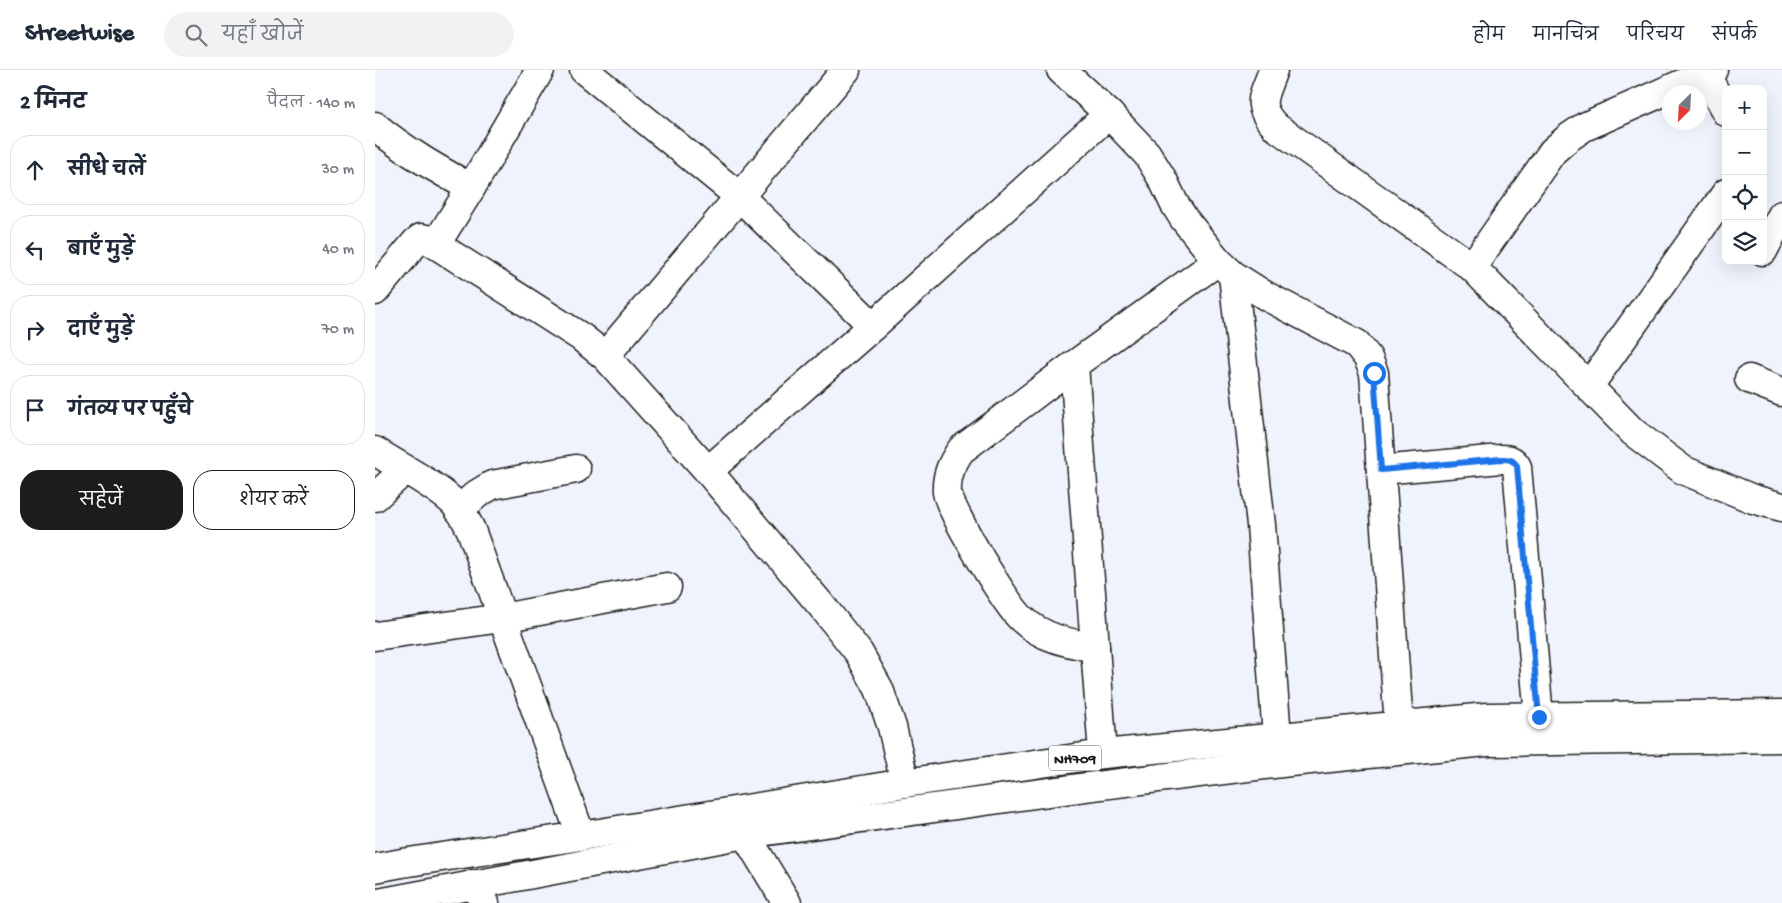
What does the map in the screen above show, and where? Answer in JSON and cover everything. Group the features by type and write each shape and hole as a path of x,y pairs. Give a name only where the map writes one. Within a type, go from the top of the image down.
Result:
{"main road":[{"path":"436,244 540,70"},
{"path":"605,356 846,70"},
{"path":"1061,70 1109,114 1147,154 1184,219 1226,268 1266,296 1357,344 1369,358 1374,373 1399,726"},
{"path":"1273,70 1261,105 1266,117 1276,127 1472,266 1633,432 1683,470 1753,498 1782,507"},
{"path":"591,72 740,197 873,326"},
{"path":"1472,266 1553,151 1568,138 1590,124 1709,72 1722,103"},
{"path":"708,471 1109,114"},
{"path":"375,126 414,156 471,188"},
{"path":"1589,386 1722,199"},
{"path":"1767,243 1782,214"},
{"path":"375,291 421,238 436,244 581,338 605,356 708,471 859,653 879,689 892,727 905,783"},
{"path":"1095,648 1064,642 1037,630 1021,619 1008,603 959,519 947,494 947,477 953,462 961,450 1074,365 1226,268"},
{"path":"1226,268 1261,525 1277,737"},
{"path":"1074,365 1103,754"},
{"path":"1749,380 1782,392"},
{"path":"375,451 438,491 453,503 471,530 581,836"},
{"path":"1381,470 1501,459 1508,459 1517,466 1539,717"},
{"path":"459,510 477,494 492,485 576,469"},
{"path":"375,497 405,470"},
{"path":"375,636 502,618 667,586"},
{"name":"NH709","path":"375,868 905,783 1103,754 1487,717 1782,714"},
{"name":"NH709","path":"377,903 479,894 745,834 1086,787 1303,760 1486,742 1782,738"},
{"path":"745,834 787,903"},
{"path":"375,860 402,863"}],"route":[{"path":"1374,373 1381,470 1501,459 1508,459 1517,466 1539,717"}]}
